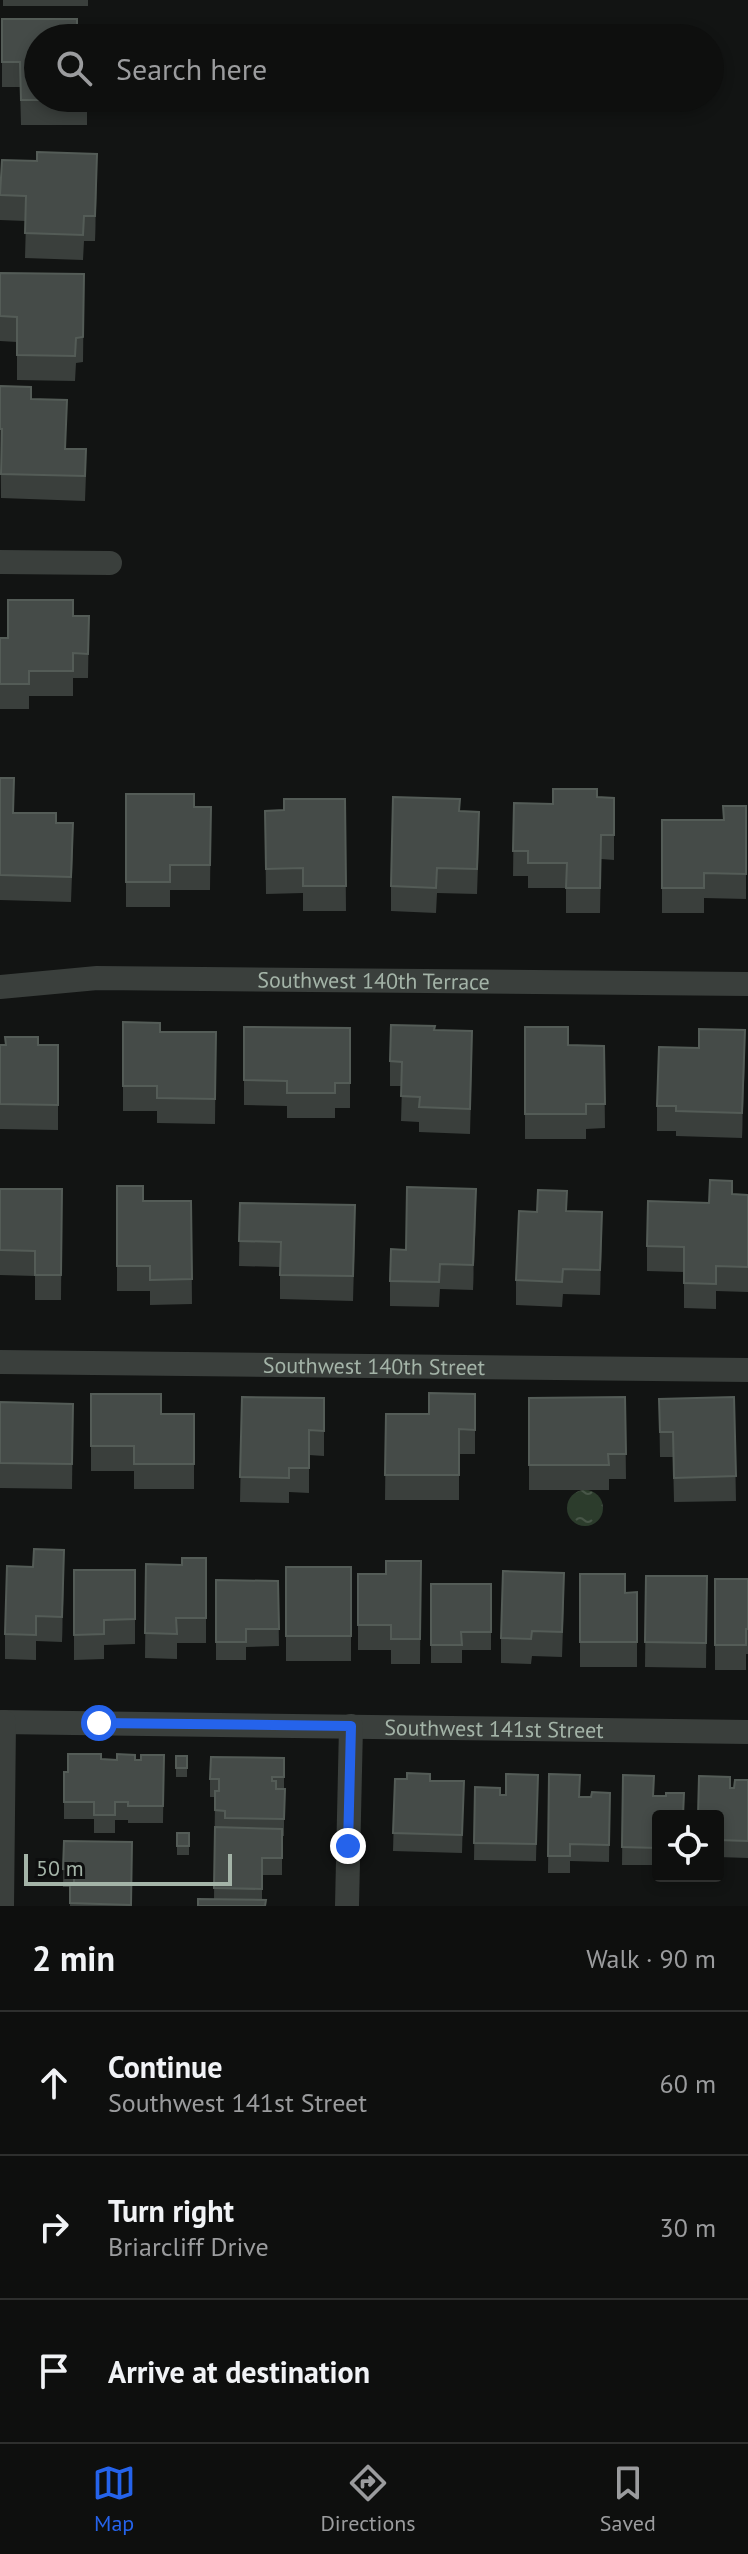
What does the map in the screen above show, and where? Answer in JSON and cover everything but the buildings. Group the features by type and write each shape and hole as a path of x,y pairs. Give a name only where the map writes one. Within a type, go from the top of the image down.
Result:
{"street":[{"path":"0,562 110,563"},
{"name":"Southwest 140th Terrace","path":"0,987 97,978 748,984"},
{"name":"Southwest 140th Street","path":"0,1362 748,1370"},
{"path":"2,1722 2,1906"},
{"name":"Southwest 141st Street","path":"2,1722 748,1732"},
{"path":"347,1906 351,1726"}],"water":[{"path":"585,1490 598,1495 603,1508 598,1521 585,1526 572,1521 567,1508 572,1495"}],"route":[{"path":"99,1723 351,1726 348,1846"}]}
